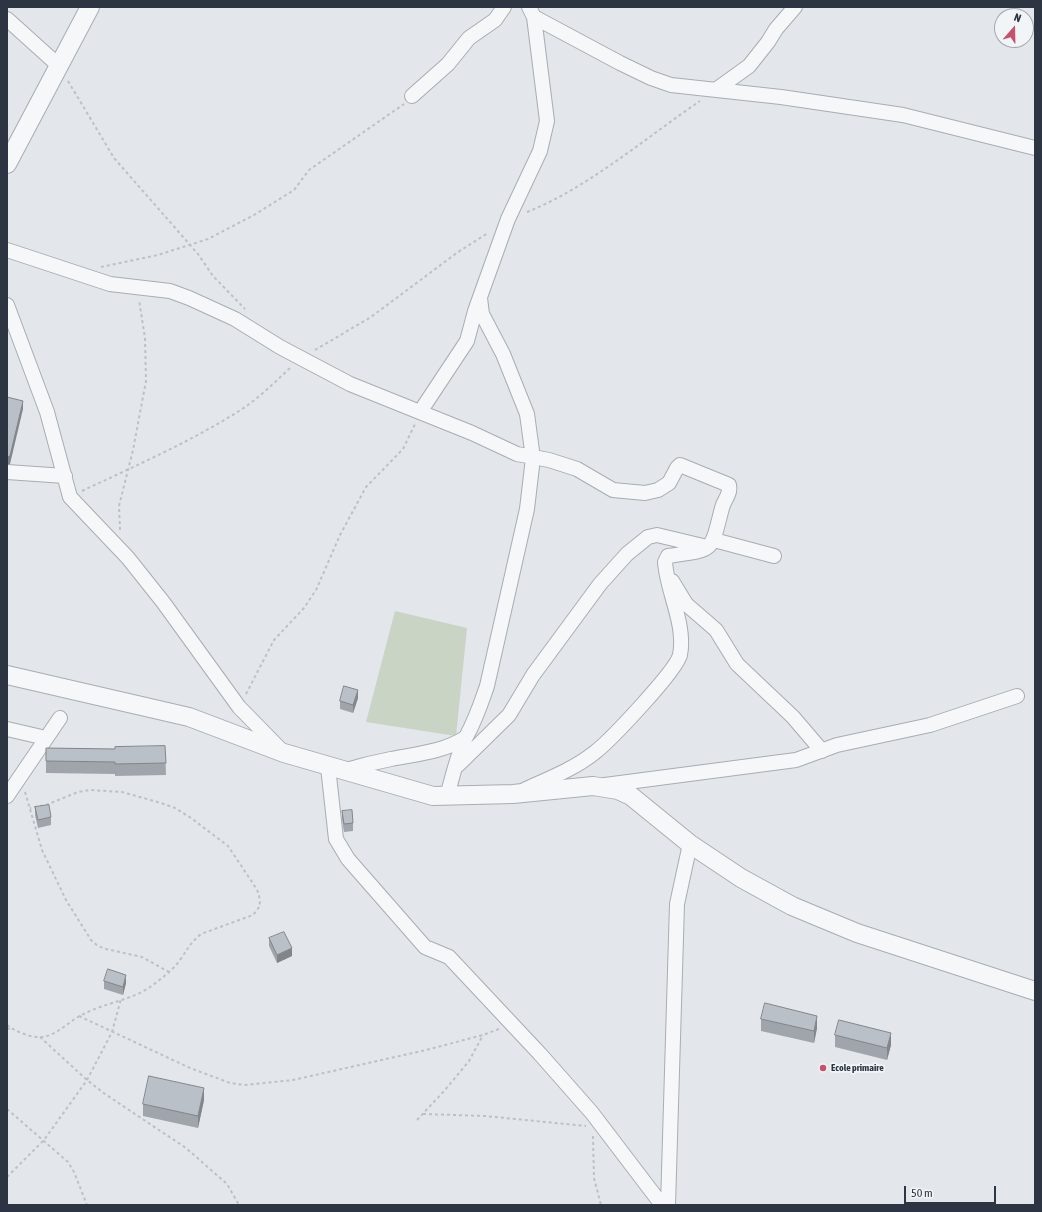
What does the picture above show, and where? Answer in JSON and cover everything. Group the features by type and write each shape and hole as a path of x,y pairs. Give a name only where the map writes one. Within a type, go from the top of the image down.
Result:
{"street":[{"path":"7,164 90,7"},
{"path":"412,96 448,64 469,38 495,20 504,7"},
{"path":"717,89 749,66 768,42 776,29 795,7"},
{"path":"532,12 651,78 671,85 717,89 903,114 1035,148"},
{"path":"420,412 467,341 480,298 508,219 540,151 547,121 532,12"},
{"path":"7,19 58,65"},
{"path":"7,250 110,284 170,291 189,298 235,319 280,346 350,384 472,433 517,454 561,463 577,469 613,490 645,493 664,488 669,483 680,465 729,485 729,494 722,506 712,544 703,550 668,556 664,562 678,626 680,644 677,663 637,710 594,753 548,779 513,794"},
{"path":"447,796 465,738 472,729 486,686 526,516 531,487 533,458 526,414 503,354 482,314 480,298"},
{"path":"7,305 47,412 70,497 133,564 163,602 239,707 284,752"},
{"path":"7,472 65,476"},
{"path":"456,766 509,715 533,675 600,584 627,554 648,537 657,535 774,556"},
{"path":"665,570 686,604 716,630 737,664 793,717 822,751"},
{"path":"7,675 189,717 284,752 336,769 433,796 513,794 593,786 796,760 837,745 930,725 1017,696"},
{"path":"7,796 60,718"},
{"path":"7,729 46,738"},
{"path":"336,769 438,750 465,738"},
{"path":"336,769 336,839 348,859 425,947 449,956 593,1120 662,1205"},
{"path":"593,786 618,790 631,796 690,844 741,878 792,906 857,933 1035,991"},
{"path":"668,1205 677,904 690,844"}],"path":[{"path":"58,65 114,158 190,244 213,276 246,310"},
{"path":"94,268 152,257 208,239 254,215 294,190 309,170 404,104 412,96"},
{"path":"121,531 118,506 129,469 146,381 145,338 137,287"},
{"path":"70,497 129,469 239,411 264,393 302,357"},
{"path":"239,707 274,640 304,608 316,590 340,535 366,487 403,449 411,435 420,412"},
{"path":"20,777 30,808 34,829 52,873 66,900 91,940 98,946 142,958 169,972"},
{"path":"30,808 46,804 78,792 106,790 122,792 176,808 228,846 256,888 259,894 260,906 253,915 201,934 194,940 180,960 169,972 152,986 137,994 101,1006 79,1016 53,1033 40,1037"},
{"path":"7,1177 44,1140 87,1080 112,1032 121,999"},
{"path":"79,1016 190,1068 230,1083 245,1085 293,1080 483,1035 510,1025"},
{"path":"7,1025 40,1037 87,1080 140,1118 186,1148 227,1184 239,1205"},
{"path":"7,1029 12,1028"},
{"path":"417,1120 469,1061 483,1035"},
{"path":"7,1110 68,1162 74,1172 87,1205"},
{"path":"423,1114 593,1120 594,1178 601,1205"}],"green space":[{"path":"395,611 467,628 456,736 366,722"}],"building":[{"path":"7,397 23,401 10,456 7,457"},
{"path":"344,686 358,690 353,705 340,701"},
{"path":"165,746 166,763 115,764 115,762 46,761 46,748 115,749 115,747"},
{"path":"49,805 51,817 38,820 35,807"},
{"path":"352,810 353,823 344,824 342,811"},
{"path":"284,932 292,948 277,955 269,938"},
{"path":"108,969 126,975 123,987 104,981"},
{"path":"765,1003 817,1016 814,1031 761,1019"},
{"path":"839,1020 891,1033 887,1048 835,1035"},
{"path":"149,1076 204,1088 198,1116 143,1104"}],"place":[{"name":"Ecole primaire","path":"823,1068"}]}
